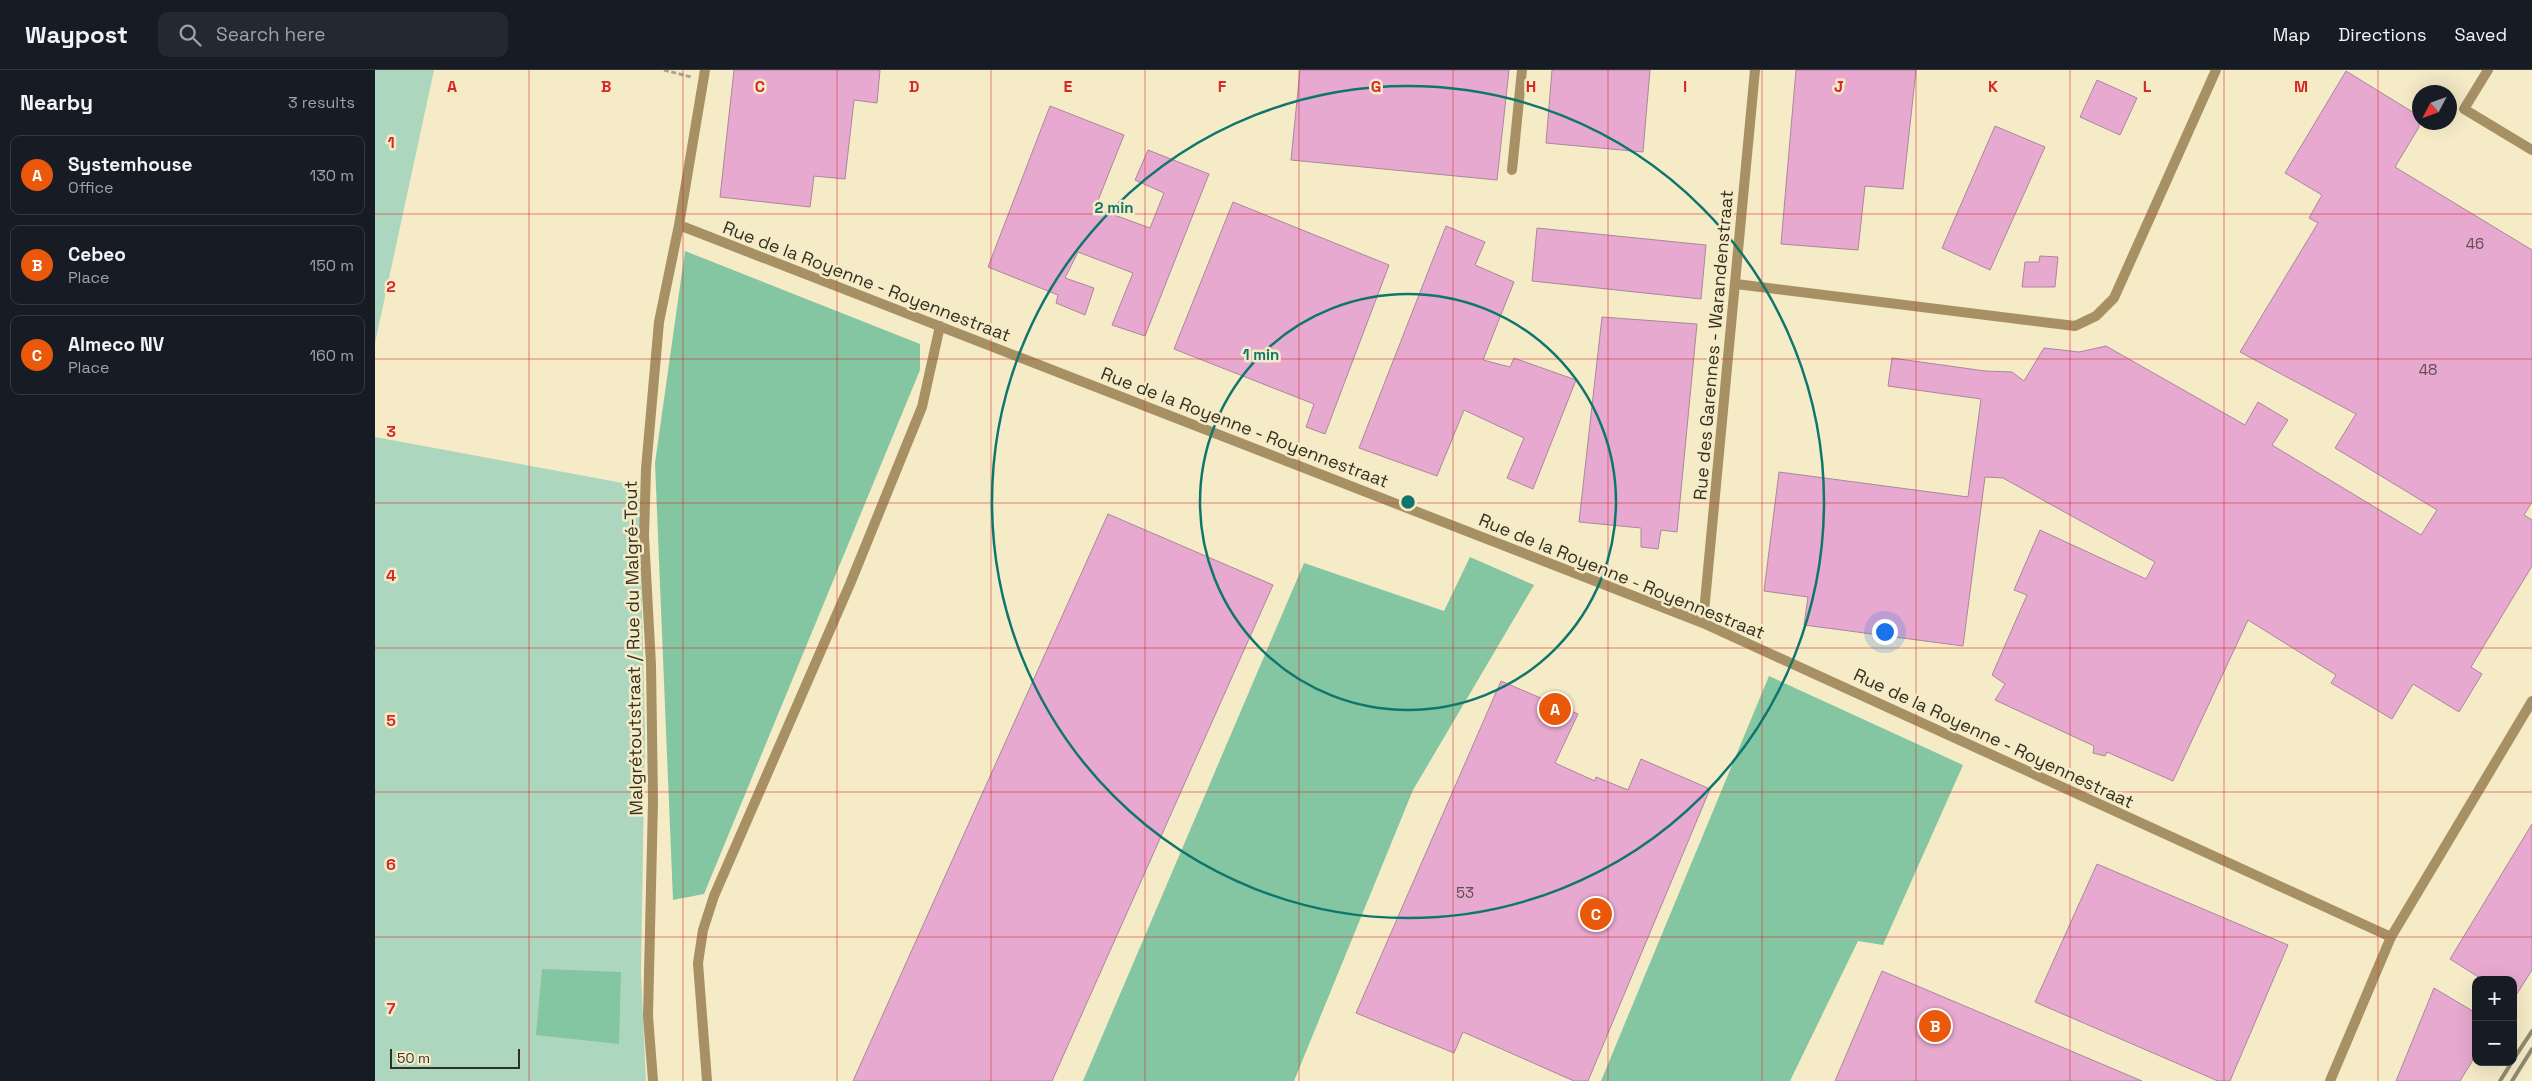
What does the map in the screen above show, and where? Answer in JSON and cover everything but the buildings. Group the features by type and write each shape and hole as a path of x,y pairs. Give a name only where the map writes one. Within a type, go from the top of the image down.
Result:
{"street":[{"path":"1512,170 1521,70"},
{"name":"Rue des Garennes - Warandenstraat","path":"1703,623 1755,70"},
{"path":"1736,284 2075,326 2096,316 2114,298 2216,70"},
{"path":"2488,70 2464,109 2532,150"},
{"name":"Malgrétoutstraat / Rue du Malgré-Tout","path":"653,1081 648,1016 653,801 651,665 644,526 650,412 659,322 679,225 705,75"},
{"name":"Rue de la Royenne - Royennestraat","path":"679,225 1703,623 2391,937"},
{"path":"707,1081 698,963 703,930 714,896 850,584 922,407 940,326"},
{"path":"2330,1081 2391,937 2532,700"}],"path":[{"path":"663,70 705,75"}],"green space":[{"path":"375,70 434,70 375,343"},
{"path":"685,251 920,344 920,370 704,894 673,900 655,463"},
{"path":"375,437 639,486 645,730 641,973 646,1081 375,1081"},
{"path":"1470,557 1534,585 1413,790 1294,1081 1083,1081 1304,563 1444,611"},
{"path":"1769,676 1963,765 1883,945 1858,941 1790,1081 1601,1081"},
{"path":"542,969 621,972 619,1044 536,1035"}],"railway":[{"path":"2517,1054 2532,1031"},
{"path":"2512,1081 2532,1049"},
{"path":"2500,1081 2509,1066"}],"place":[{"name":"Systemhouse","path":"1555,709"},
{"name":"Almeco NV","path":"1596,914"},
{"name":"Cebeo","path":"1935,1026"}]}
